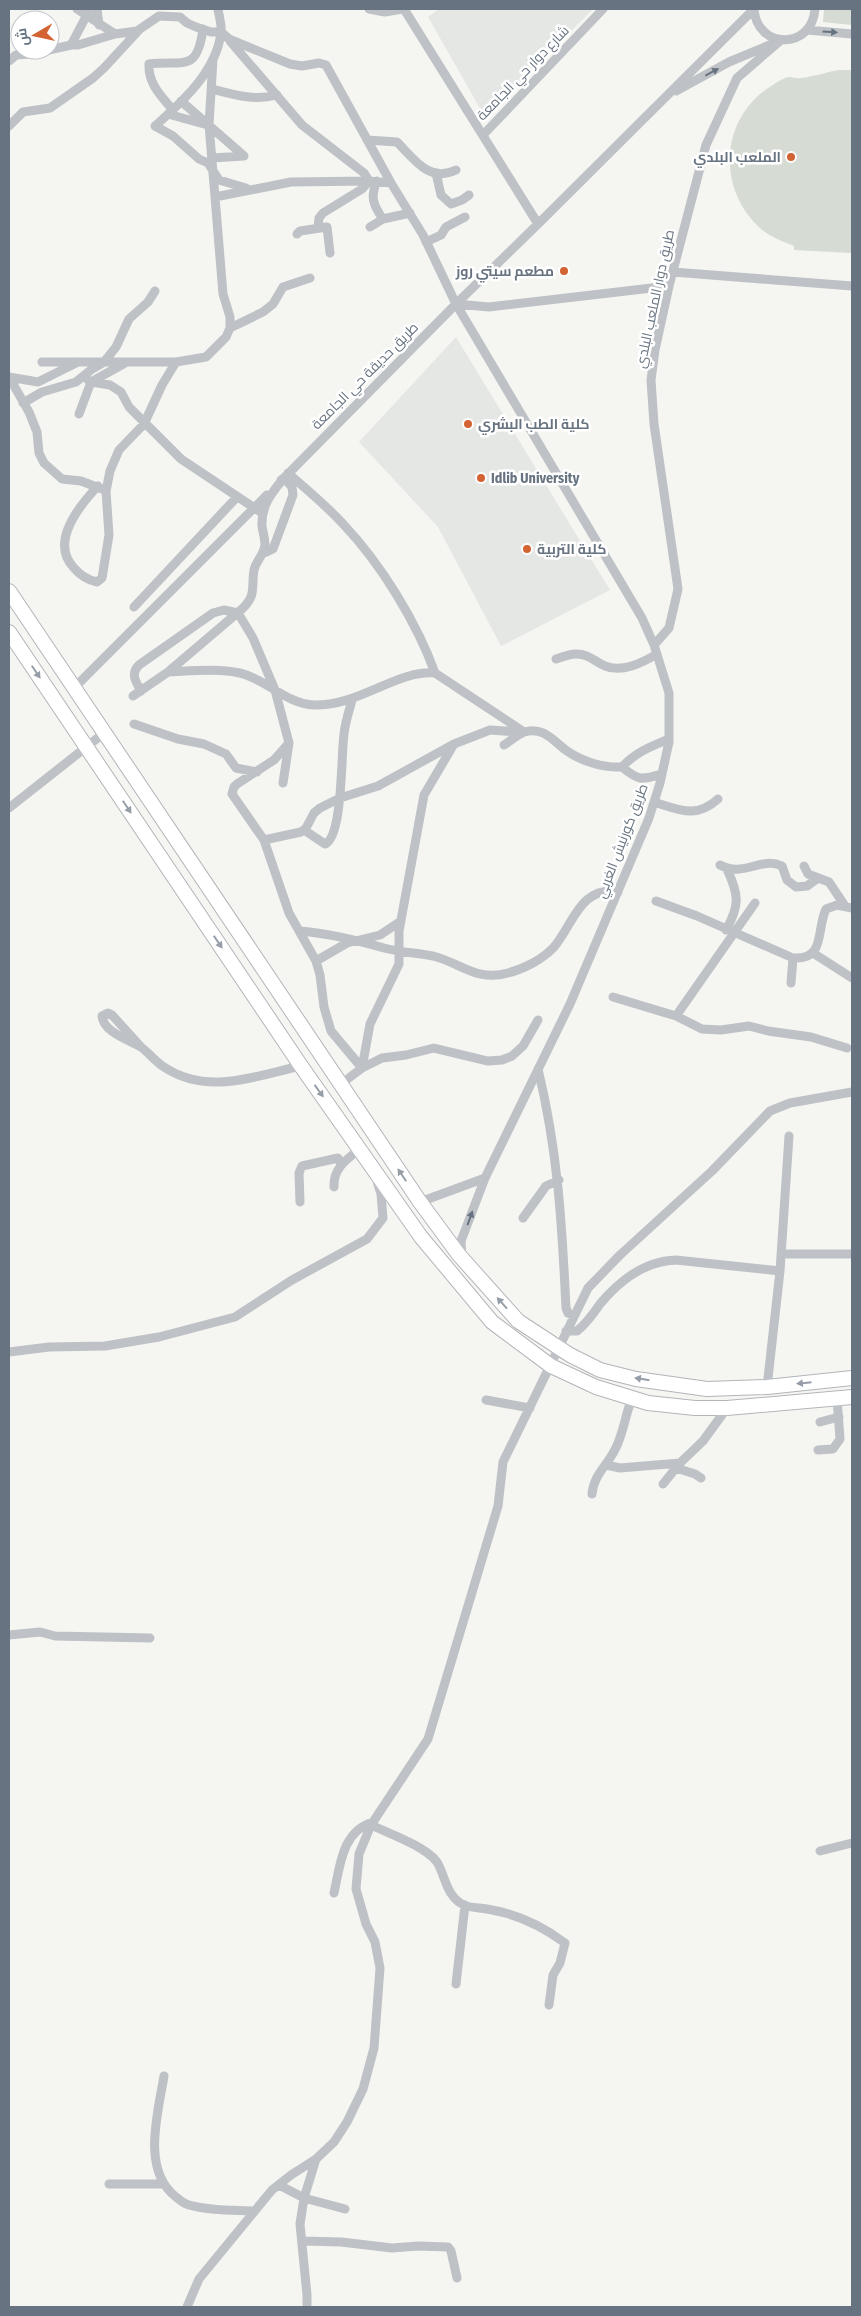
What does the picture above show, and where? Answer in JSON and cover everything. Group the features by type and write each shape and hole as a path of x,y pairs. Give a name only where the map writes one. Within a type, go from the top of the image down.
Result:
{"main road":[{"path":"9,591 420,1202 462,1259 518,1321 558,1347 600,1370 636,1379 708,1389 768,1387 852,1378"},
{"path":"9,632 301,1066 421,1237 492,1322 551,1366 596,1388 648,1403 727,1408 852,1397"}],"street":[{"path":"77,9 88,12 98,22 116,34"},
{"path":"98,9 98,22 102,37"},
{"path":"42,362 176,362 206,358 226,337 230,328 230,317 223,294 209,125 213,59 221,32 218,9"},
{"path":"369,9 385,12 403,9 538,224"},
{"name":"شارع دوار حي الجامعة","path":"483,135 603,9"},
{"path":"754,9 756,20 762,30 770,36 781,40"},
{"name":"طريق حديقة حي الجامعة","path":"238,613 224,610 213,613 139,666 134,675 137,694 168,672 238,613 246,605 252,595 255,568 262,554 265,541 263,514 269,497 286,475 754,9"},
{"path":"815,9 813,20 807,30 852,34"},
{"path":"71,45 88,12"},
{"path":"9,61 16,55 39,53 78,45 102,37 137,31 159,16 180,17 187,24 211,32 221,32 302,124 373,181 372,200 383,219"},
{"path":"9,126 23,112 50,108 92,78 104,68 141,28"},
{"path":"203,29 201,45 195,57 188,62 148,64 148,73 154,88 170,111 209,125"},
{"name":"طريق حديقة حي الجامعة","path":"669,95 729,62 781,40 798,37 807,30"},
{"name":"طريق كورنيش الغربي","path":"229,39 290,64 302,66 319,62 326,65 426,242 456,304 642,618 655,649 669,693 669,739 654,802 570,1004 485,1178 461,1241 462,1259"},
{"name":"طريق دوار الملعب البلدي","path":"655,649 669,628 678,590 658,459 651,380 655,350 669,286 706,146 737,78 781,40"},
{"path":"213,59 200,80 181,102 155,126 173,136 199,159 208,163 224,182 251,189"},
{"path":"212,89 251,99 264,99 277,95"},
{"path":"181,102 244,156 212,158"},
{"path":"368,140 397,142 420,165 430,172 445,174 456,170"},
{"path":"436,173 441,195 451,204 469,195"},
{"path":"318,228 319,218 323,213 373,181"},
{"path":"215,196 291,182 373,181 391,183"},
{"path":"370,226 383,219 410,213"},
{"path":"426,242 441,235 446,227 465,217"},
{"path":"297,234 300,231 327,227 330,252"},
{"path":"673,272 852,286"},
{"path":"230,328 263,312 273,304 283,287 310,278"},
{"path":"456,304 489,307 669,286"},
{"path":"79,414 92,369 104,362 116,347 130,319 148,302 155,291"},
{"path":"9,377 38,382 78,362"},
{"path":"23,403 42,392 88,380 128,362"},
{"path":"102,488 109,535 102,578 98,582 84,578 72,567 66,558 64,546 73,520 102,488 119,450 144,424 162,385 176,362"},
{"path":"9,377 37,432 39,452 44,463 62,479 102,488"},
{"path":"88,380 110,385 121,392 129,407 181,460 263,514"},
{"path":"74,688 286,475"},
{"path":"262,554 273,548 293,495 292,486 286,475"},
{"path":"286,475 328,509 358,540 416,627 435,674"},
{"path":"134,607 237,497"},
{"path":"238,613 253,638 275,690 289,743 283,783"},
{"path":"556,659 575,654 594,657 604,665 618,669 632,666 655,649"},
{"path":"168,672 214,670 241,673 289,698 312,705 341,703 410,676 423,672 435,674 524,732"},
{"path":"304,830 322,843 330,841 340,798 344,734 352,700"},
{"path":"134,724 178,739 204,744 226,754 236,768 257,772"},
{"path":"264,840 304,830 317,810 340,798 378,786 454,744 490,730 543,732 550,735 568,752 607,768 622,767 636,778 643,780 662,774"},
{"path":"504,745 524,732"},
{"path":"9,808 104,733"},
{"path":"622,767 632,756 641,750 669,739"},
{"path":"289,743 274,760 237,784 232,794 264,840 289,913 316,961 324,1006 331,1031 362,1068"},
{"path":"362,1068 370,1024 377,1006 397,972 400,951 399,930 424,794 454,744"},
{"path":"654,802 694,813 708,808 718,799"},
{"path":"730,932 737,905 735,890 723,867 748,869 766,862 774,862 782,866 787,880 796,887 807,886 818,878"},
{"path":"804,866 808,874 829,882 849,907"},
{"path":"299,931 358,940 400,951 435,957 470,972 500,976 530,964 553,948 584,902 593,894 605,890 618,892"},
{"path":"656,901 793,958 800,958 813,953 819,943 823,916 826,909 832,905 849,907"},
{"path":"676,1016 730,932 755,903"},
{"path":"316,961 358,940 380,935 401,921"},
{"path":"813,953 852,978"},
{"path":"791,983 793,958"},
{"path":"613,997 676,1016 702,1029 721,1030 749,1026 768,1031 812,1037 847,1048"},
{"path":"341,1084 362,1068 388,1056 406,1055 434,1048 488,1061 502,1060 512,1056 523,1046 538,1020"},
{"path":"141,1047 163,1067 187,1078 212,1084 301,1066"},
{"path":"538,1069 552,1128 559,1180 566,1308 568,1313 574,1316"},
{"path":"187,2307 199,2279 278,2185 316,2159 334,2142 347,2122 363,2089 374,2048 380,1968 375,1942 366,1924 356,1889 359,1854 372,1823 428,1739 498,1506 503,1462 588,1288 620,1255 712,1171 770,1112 790,1103 852,1092"},
{"path":"768,1387 780,1271 789,1136"},
{"path":"334,1187 341,1164 360,1149"},
{"path":"300,1202 299,1173 302,1166 338,1158 341,1164"},
{"path":"9,1352 49,1347 105,1346 159,1338 235,1317 292,1280 367,1239 383,1218 381,1194 374,1168"},
{"path":"420,1202 485,1178"},
{"path":"523,1218 546,1186 559,1180"},
{"path":"781,1254 852,1254"},
{"path":"566,1331 577,1331 612,1292 629,1277 643,1267 659,1262 676,1260 780,1271"},
{"path":"592,1494 593,1481 606,1465 618,1444 632,1398"},
{"path":"818,1450 827,1450 837,1445 840,1439 838,1399"},
{"path":"486,1400 530,1408"},
{"path":"664,1484 678,1465 703,1441 727,1408"},
{"path":"820,1422 839,1417"},
{"path":"606,1465 620,1468 678,1465 701,1478"},
{"path":"9,1635 40,1632 55,1636 150,1638"},
{"path":"334,1893 344,1848 354,1832 364,1824 372,1823 429,1853 438,1865 450,1894 465,1905 493,1910 529,1920 549,1930 564,1943 560,1963 553,1975 549,2005"},
{"path":"820,1851 852,1843"},
{"path":"456,1984 465,1905"},
{"path":"164,2076 156,2136 156,2164 162,2184 186,2205 254,2212"},
{"path":"307,2307 303,2241 300,2224 304,2198 316,2159"},
{"path":"109,2184 162,2184"},
{"path":"278,2185 304,2198 345,2209"},
{"path":"303,2241 341,2242 392,2248 418,2246 448,2247 451,2250 457,2278"}],"shaded area":[{"path":"439,9 592,10 485,117 428,17"},
{"path":"824,9 852,9 852,25 823,22"},
{"name":"الملعب البلدي","path":"838,70 852,70 852,253 794,250 794,246 760,228 746,212 736,193 731,173 730,153 734,133 742,115 755,98 779,81 788,77 806,77"},
{"path":"456,337 610,590 501,646 438,527 359,442"}],"place":[{"name":"الملعب البلدي","path":"791,157"},
{"name":"مطعم سيتي روز","path":"564,271"},
{"name":"كلية الطب البشري","path":"468,424"},
{"name":"Idlib University","path":"481,478"},
{"name":"كلية التربية","path":"527,549"}]}
